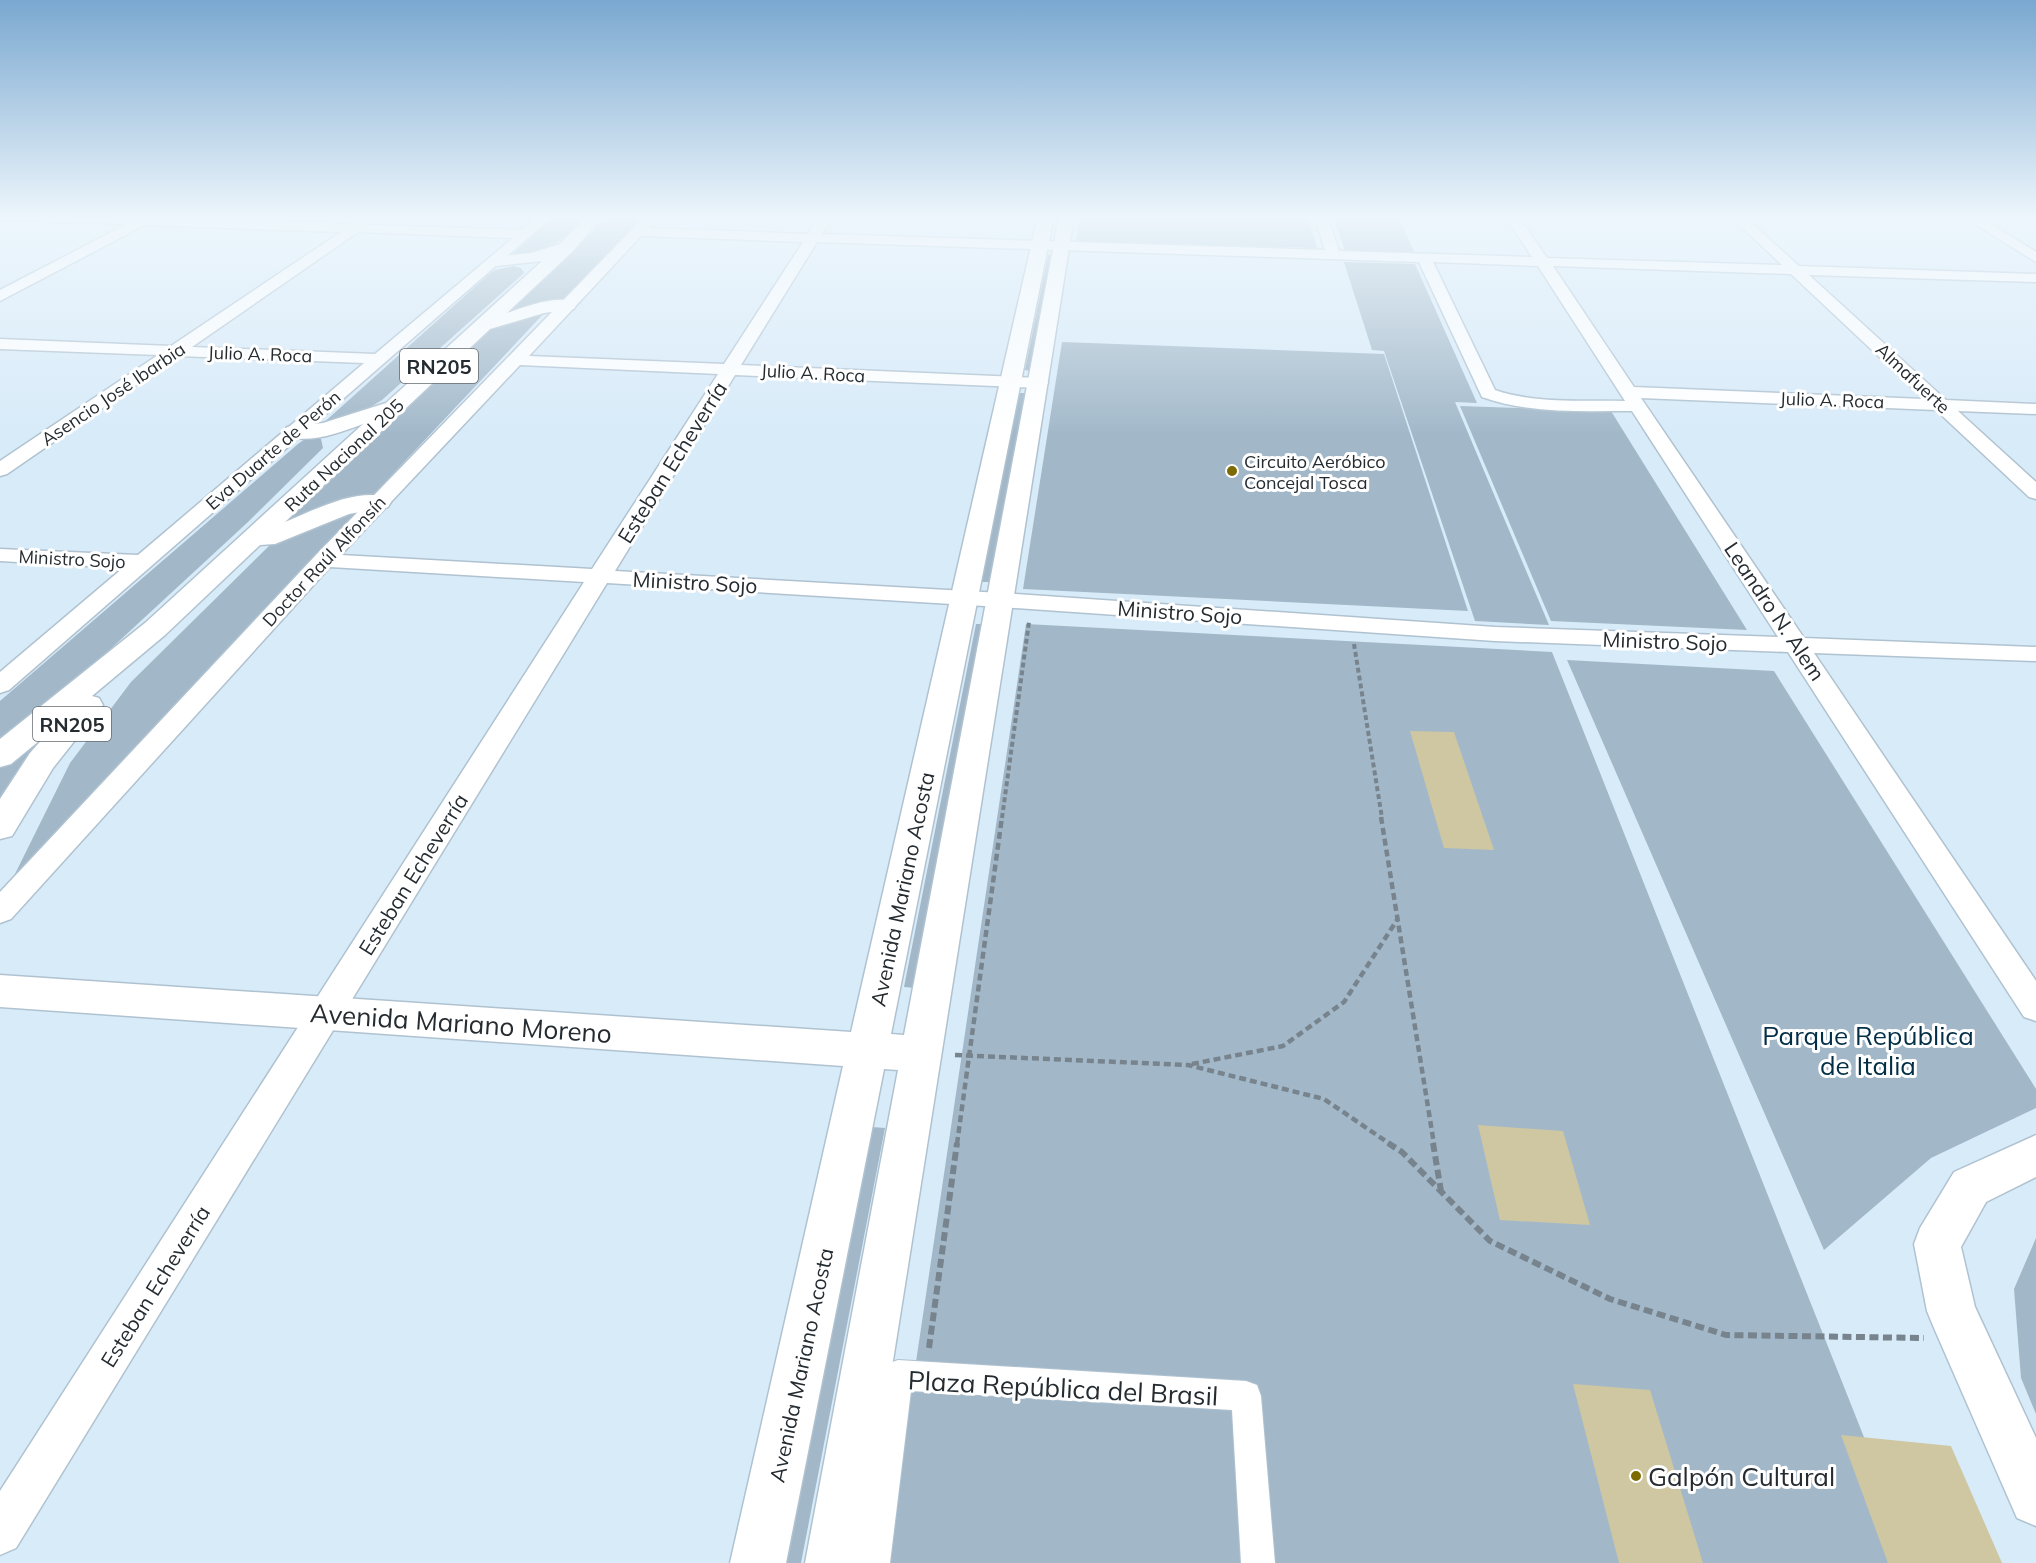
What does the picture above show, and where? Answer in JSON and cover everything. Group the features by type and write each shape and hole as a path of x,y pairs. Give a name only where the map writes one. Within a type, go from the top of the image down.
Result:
{"main road":[{"name":"Ruta Nacional 205","path":"0,756 155,630 522,289"},
{"name":"Avenida Mariano Acosta","path":"758,1563 964,598 1024,383 1043,289"},
{"path":"479,329 541,308 567,305"},
{"name":"Avenida Mariano Acosta","path":"833,1563 922,1054 1016,601 1024,383"},
{"path":"295,432 336,428 400,403"},
{"path":"245,548 344,507 379,502"},
{"name":"Ruta Nacional 205","path":"0,827 40,761 155,630"},
{"name":"Avenida Mariano Moreno","path":"0,991 922,1054"},
{"path":"2036,1155 1970,1187 1937,1244 1951,1311 2036,1499"}],"street":[{"path":"0,296 14,289"},
{"name":"Asencio José Ibarbia","path":"0,470 267,289"},
{"name":"Eva Duarte de Perón","path":"0,685 377,359 462,289"},
{"name":"Doctor Raúl Alfonsín","path":"0,911 324,560 583,289"},
{"name":"Esteban Echeverría","path":"0,1532 781,289"},
{"name":"Julio A. Roca","path":"1439,289 1488,393 1501,399 1521,403 1634,399 1941,404 2036,409"},
{"name":"Leandro N. Alem","path":"1561,289 2036,1008"},
{"name":"Almafuerte","path":"1818,289 2036,493"},
{"name":"Julio A. Roca","path":"0,344 377,359"},
{"name":"Julio A. Roca","path":"515,360 1024,383"},
{"name":"Ministro Sojo","path":"0,555 143,562"},
{"name":"Ministro Sojo","path":"324,560 1016,601 1507,634 1799,647 2036,654"},
{"name":"Plaza República del Brasil","path":"873,1563 898,1375 1246,1396 1258,1563"}],"path":[{"path":"925,1376 969,1056 1016,601"},
{"path":"1351,624 1441,1192"},
{"path":"1188,1065 1283,1046 1344,1002 1397,919"},
{"path":"922,1054 1188,1065 1324,1099 1402,1152 1490,1241 1610,1299 1726,1335 1964,1339"}],"green space":[{"path":"472,289 506,289 382,400 359,414 320,426"},
{"path":"532,289 577,289 564,302 502,317"},
{"path":"1041,289 1047,289 1031,371 1025,370"},
{"path":"1353,289 1426,289 1477,403 1455,402 1549,625 1475,621 1384,351 1372,350"},
{"path":"549,308 373,495 346,500 280,527 482,332"},
{"name":"Circuito Aeróbico Concejal Tosca","path":"1062,342 1384,354 1468,611 1023,589"},
{"path":"1019,393 1025,393 989,582 981,582"},
{"path":"1460,406 1611,411 1747,630 1551,621"},
{"path":"316,437 321,439 323,448 248,522 65,691 0,744 0,701 298,444 305,439"},
{"path":"364,508 10,884 70,763 131,682 277,538"},
{"path":"976,624 984,624 915,988 904,987"},
{"path":"1026,624 1552,652 1914,1563 886,1563"},
{"name":"Parque República de Italia","path":"1567,660 1774,671 2036,1089 2036,1108 1931,1158 1824,1250"},
{"path":"75,709 0,809 0,763"},
{"path":"872,1127 885,1128 801,1563 784,1563"},
{"path":"2036,1238 2036,1414 2021,1378 2014,1289"}],"building":[{"path":"1410,731 1454,732 1494,850 1444,848"},
{"path":"1478,1125 1563,1131 1590,1225 1500,1220"},
{"name":"Galpón Cultural","path":"1573,1384 1650,1390 1703,1563 1619,1563"},
{"path":"1841,1435 1951,1446 2002,1563 1888,1563"}],"place":[{"name":"Circuito Aeróbico Concejal Tosca","path":"1232,471"},
{"name":"Galpón Cultural","path":"1636,1476"}]}
